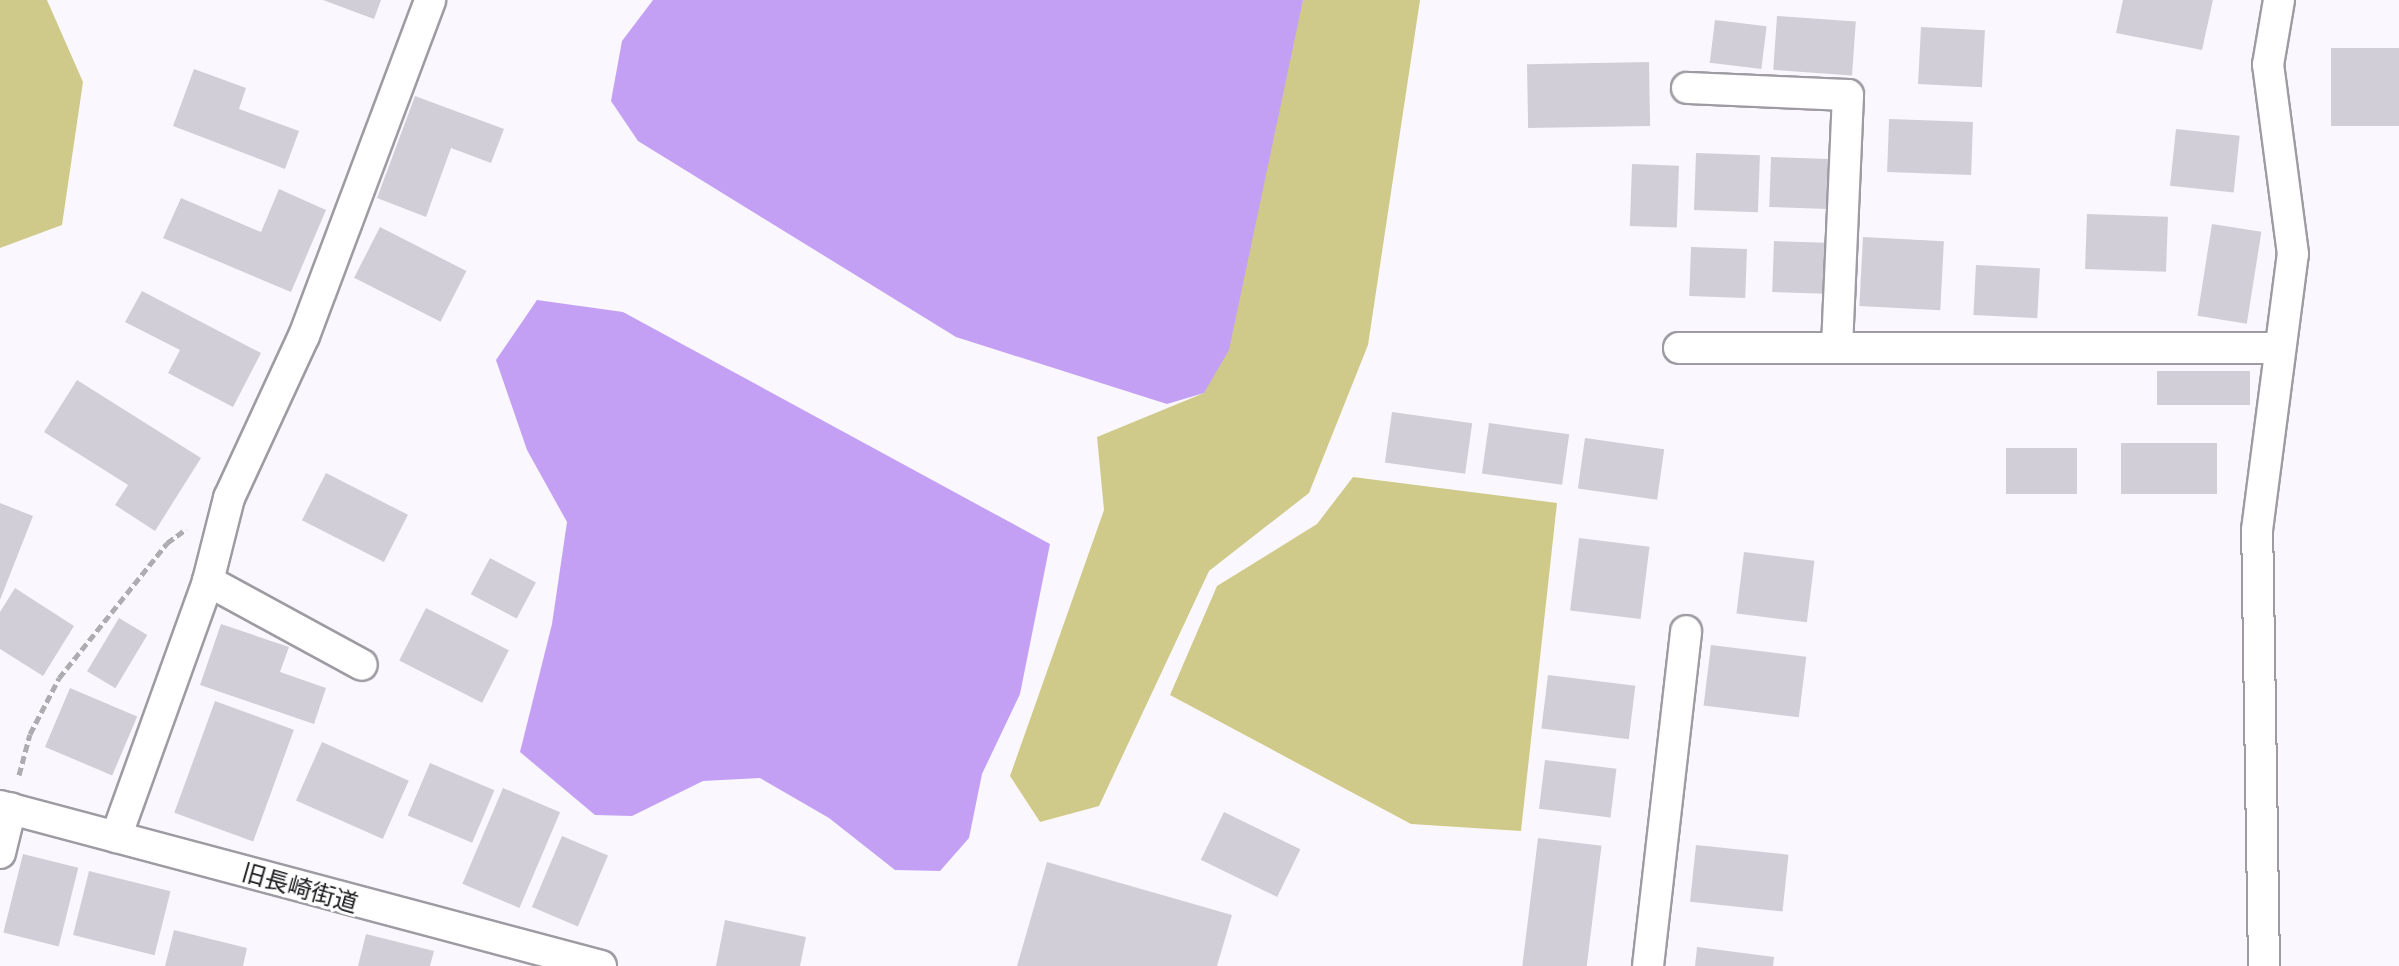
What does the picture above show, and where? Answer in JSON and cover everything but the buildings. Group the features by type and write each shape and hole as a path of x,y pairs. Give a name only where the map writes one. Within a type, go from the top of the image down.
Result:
{"street":[{"path":"116,837 208,581 229,498 304,336 430,0"},
{"path":"2264,966 2257,530 2276,348 2293,254 2268,65 2279,0"},
{"path":"1687,88 1848,95 1837,348"},
{"path":"1679,348 2276,348"},
{"path":"208,581 362,665"},
{"path":"1648,966 1686,631"},
{"path":"0,853 6,807"},
{"name":"旧長崎街道","path":"6,807 601,966"}],"path":[{"path":"6,807 30,734 59,678 167,543 229,498"}],"shaded area":[{"path":"0,0 47,0 83,82 62,225 0,248"},
{"path":"653,0 1303,0 1229,350 1204,393 1167,404 956,337 638,141 611,101 622,41"},
{"path":"1303,0 1420,0 1368,345 1309,493 1209,571 1099,806 1040,822 1010,776 1104,510 1097,437 1204,393"},
{"path":"537,300 623,312 1050,544 1020,694 982,774 969,838 940,871 895,870 829,818 760,778 703,781 632,816 595,815 520,752 552,624 567,522 527,450 496,360"},
{"path":"1353,477 1557,503 1521,831 1411,824 1170,695 1217,586 1317,524"}]}
